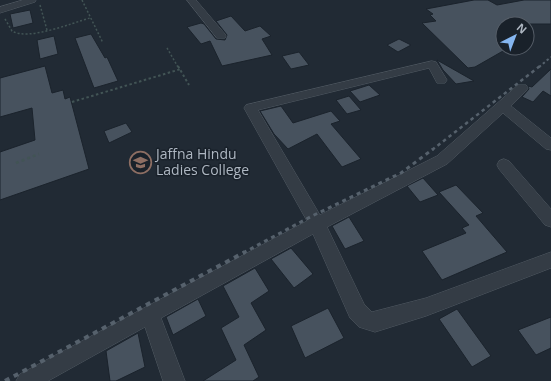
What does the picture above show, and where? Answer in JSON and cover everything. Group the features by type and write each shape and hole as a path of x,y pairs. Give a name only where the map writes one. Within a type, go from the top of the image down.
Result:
{"street":[{"path":"1,10 32,0"},
{"path":"191,0 221,36"},
{"path":"441,80 432,64 250,108 317,224 362,319 368,322 375,322 426,307 551,260"},
{"path":"27,381 317,224 442,160 522,88"},
{"path":"502,105 551,145"},
{"path":"504,165 551,220"},
{"path":"150,314 174,381"}],"path":[{"path":"39,0 47,30"},
{"path":"82,0 103,43"},
{"path":"1,10 10,29 16,33 29,34 90,18"},
{"path":"167,48 181,69 189,85"},
{"path":"72,102 181,69"},
{"path":"16,163 38,154"}],"building":[{"path":"474,0 488,0 497,5 524,0 551,0 551,24 535,24 535,16 495,16 495,56 475,67 468,68 422,23 436,21 430,15 433,14 426,9"},
{"path":"30,10 33,23 13,28 10,14"},
{"path":"231,16 245,31 260,26 271,36 262,39 272,55 222,66 210,41 201,44 187,27 201,23 204,24 216,39 225,40 227,35 216,21"},
{"path":"91,34 105,58 107,57 118,81 94,88 75,38"},
{"path":"54,36 58,54 40,59 37,40"},
{"path":"399,39 411,45 398,52 387,45"},
{"path":"299,52 309,65 291,69 282,56"},
{"path":"437,60 474,81 456,84 443,70"},
{"path":"45,66 52,93 63,90 65,99 70,97 89,169 0,200 0,152 35,140 32,108 0,117 0,78"},
{"path":"551,69 551,96 543,91 533,102 522,97 529,89 528,86 532,87"},
{"path":"369,85 380,95 360,102 350,91"},
{"path":"349,96 361,110 347,114 336,100"},
{"path":"281,106 293,123 331,111 340,121 331,124 361,159 342,167 317,134 288,149 274,134 260,111"},
{"path":"126,123 132,132 109,143 104,131"},
{"path":"423,178 438,195 420,202 407,186"},
{"path":"456,185 483,213 476,216 507,252 442,280 422,251 466,233 462,228 469,225 439,192"},
{"path":"349,217 364,241 345,249 332,226"},
{"path":"291,248 313,274 294,288 271,259"},
{"path":"255,268 269,291 251,303 266,330 244,345 259,377 253,381 203,381 236,360 221,328 239,317 223,286"},
{"path":"198,299 206,316 173,335 166,317"},
{"path":"328,308 344,338 305,358 291,326"},
{"path":"457,309 491,356 472,367 439,319"},
{"path":"551,317 551,348 536,355 518,330"},
{"path":"138,333 145,367 116,381 110,381 106,351"}],"railway":[{"path":"539,67 551,57"},
{"path":"432,150 540,66"},
{"path":"243,253 312,216 401,173 433,149"},
{"path":"5,381 245,252"}],"place":[{"name":"Jaffna Hindu Ladies College","path":"140,162"}]}
